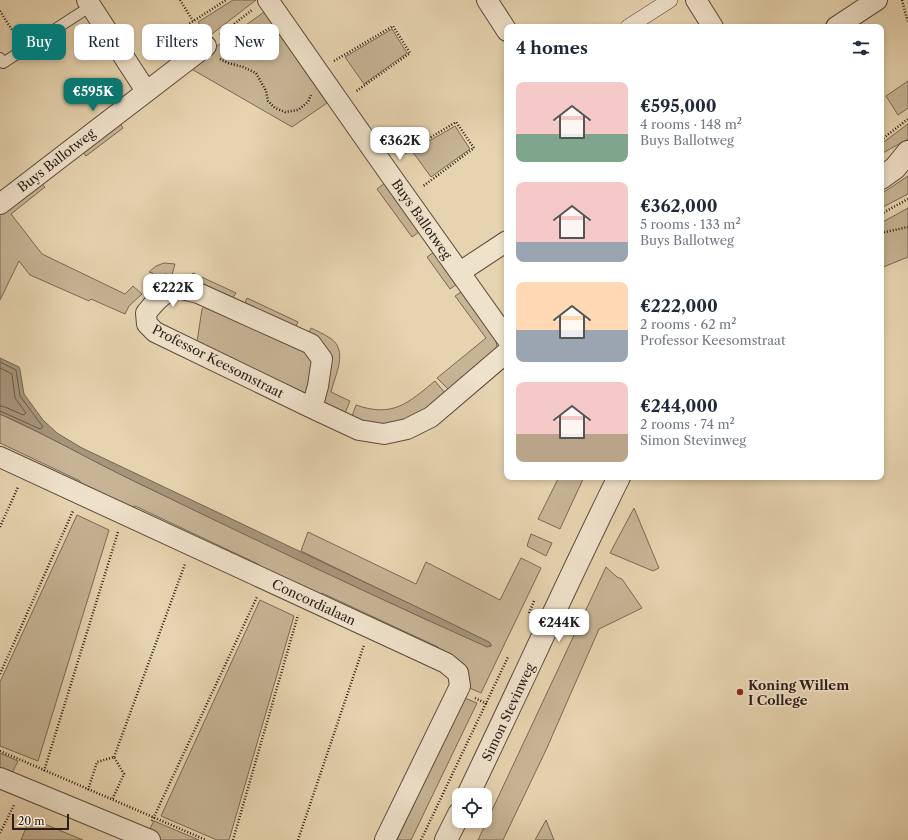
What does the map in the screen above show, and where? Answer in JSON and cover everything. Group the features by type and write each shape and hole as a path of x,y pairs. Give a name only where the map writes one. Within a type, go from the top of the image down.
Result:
{"street":[{"path":"487,0 504,26"},
{"path":"633,24 670,0"},
{"path":"696,0 711,24"},
{"path":"841,24 877,0"},
{"path":"89,3 146,91"},
{"name":"Buys Ballotweg","path":"261,5 318,70 504,335"},
{"name":"Buys Ballotweg","path":"0,204 187,60"},
{"path":"460,272 504,243"},
{"name":"Professor Keesomstraat","path":"312,408 318,386 322,359 311,344 198,293 181,289 169,292 158,298 146,313 147,324 155,332 312,408 359,430 384,434 407,429 431,417 504,355"},
{"name":"Concordialaan","path":"0,457 446,663 458,673 460,686 385,840"},
{"name":"Simon Stevinweg","path":"471,788 508,714 584,548 618,480"},
{"path":"0,778 148,839"},
{"path":"446,840 452,828"}],"lane":[{"path":"60,24 89,3"},
{"path":"0,58 3,62 12,57"}],"path":[{"path":"180,0 193,21"},
{"path":"128,63 226,0"},
{"path":"902,0 908,23"},
{"path":"212,42 261,5"},
{"path":"0,11 12,29"},
{"path":"212,53 228,63 243,67 256,73 266,91 268,101 275,108 285,112 298,110 308,102 312,93 335,95 410,52 393,26 318,70"},
{"path":"884,138 908,119"},
{"path":"384,166 456,122 474,148 407,198"},
{"path":"884,212 908,199"},
{"path":"884,232 908,227"},
{"path":"0,527 26,469"},
{"path":"0,674 81,494"},
{"path":"44,771 123,514"},
{"path":"114,757 192,546"},
{"path":"148,839 154,818 265,580"},
{"path":"233,840 303,597"},
{"path":"298,840 370,628"},
{"name":"Simon Stevinweg","path":"421,840 486,703"},
{"path":"0,751 206,840"},
{"path":"88,790 97,762 114,757"},
{"path":"112,800 124,774 114,757"},
{"path":"0,833 22,788"}],"shaded area":[{"path":"233,0 256,0 225,24 220,24 220,28 212,34 212,24 199,24 198,22"},
{"path":"264,12 272,24 247,24"},
{"path":"392,29 407,53 364,84 345,57"},
{"path":"279,34 327,103 292,127 188,67 198,60 212,60 212,50 220,44 220,60 279,60"},
{"path":"908,81 908,108 898,115 886,96"},
{"path":"118,120 123,128 86,156 80,149"},
{"path":"908,124 908,139 884,152 884,142"},
{"path":"455,126 470,149 431,177 412,151"},
{"path":"908,176 908,194 884,206 884,192"},
{"path":"39,180 45,187 11,214 42,254 125,294 133,286 142,294 129,306 125,314 91,299 89,301 30,275 19,261 0,300 0,210"},
{"path":"385,183 419,232 412,237 377,189"},
{"path":"908,208 908,257 884,267 884,221"},
{"path":"434,252 457,284 450,289 427,257"},
{"path":"164,263 175,264 172,275 165,274 158,279 149,272 156,266"},
{"path":"193,273 236,293 232,299 188,282"},
{"path":"463,291 495,336 497,347 494,353 449,390 437,378 486,338 455,296"},
{"path":"247,298 298,322 295,329 244,305"},
{"path":"206,305 301,346 316,361 308,400 197,342 202,309"},
{"path":"311,328 330,338 336,343 339,349 339,363 331,392 350,401 345,413 328,409 322,387 330,352 308,334"},
{"path":"435,381 445,393 425,411 391,425 366,424 352,416 356,405 369,409 380,410 399,406 408,402"},
{"path":"0,414 140,484 427,620 490,643 301,551 308,532 416,584 426,562 500,600 521,558 541,568 481,693 465,686 442,657 438,647 322,593 321,594 262,573 258,564 135,506 125,510 83,490 80,481 0,443"},
{"path":"558,480 583,480 560,529 538,519"},
{"path":"634,508 659,568 653,571 610,553"},
{"path":"77,515 109,530 38,761 0,746 0,682"},
{"path":"531,534 552,543 546,556 527,546"},
{"path":"606,567 617,577 622,579 642,608 599,629 546,750 503,840 478,840 484,828 492,828 492,810"},
{"path":"260,600 294,616 229,840 217,840 161,816"},
{"path":"462,697 477,703 411,840 397,840"},
{"path":"0,753 18,761 11,775 0,771"},
{"path":"30,818 83,840 21,840"},
{"path":"546,820 554,840 535,840"},
{"path":"154,821 199,840 160,840 147,834"}],"water":[{"path":"0,358 19,367 24,394 43,420 57,433 82,448 438,617 489,642 491,646 487,647 226,526 122,476 0,414"}],"place":[{"name":"Koning Willem I College","path":"740,692"}]}
